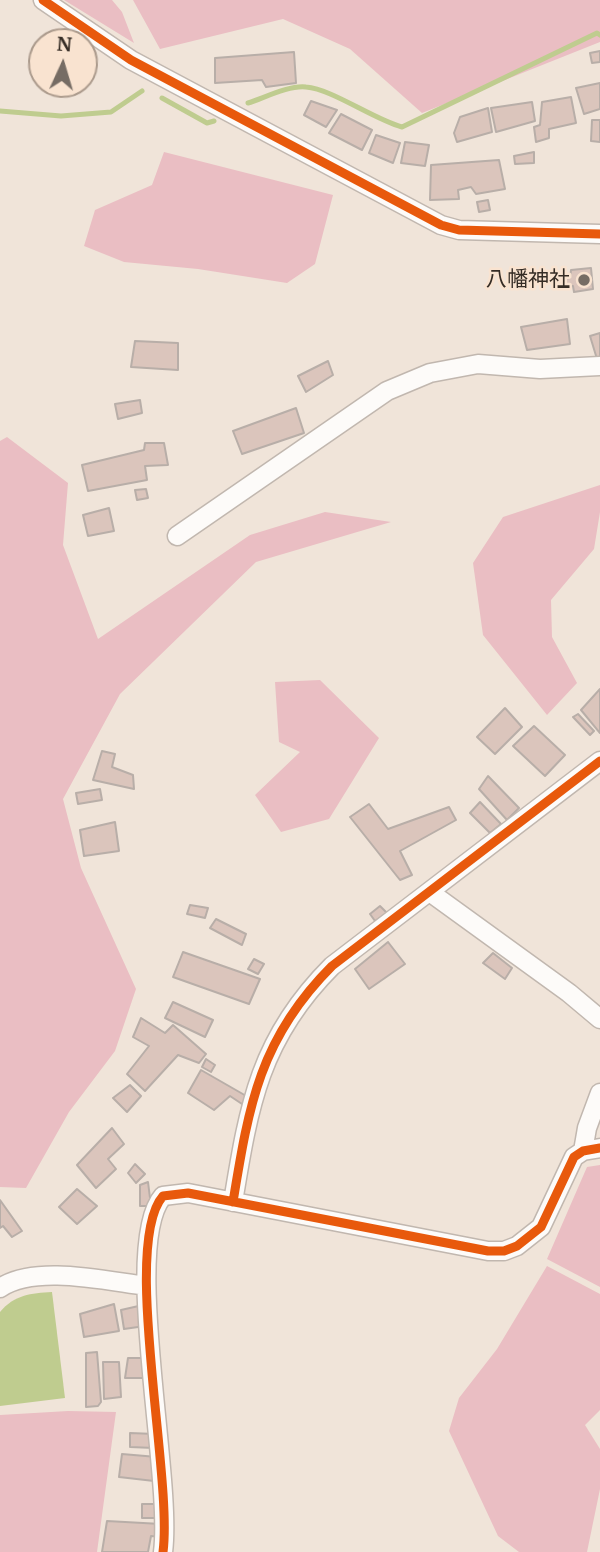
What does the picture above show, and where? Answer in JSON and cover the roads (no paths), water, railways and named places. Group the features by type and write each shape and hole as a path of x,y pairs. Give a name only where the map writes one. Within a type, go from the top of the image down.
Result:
{"street":[{"path":"43,0 131,60 441,225 459,230 600,234"},
{"path":"177,536 387,391 430,373 478,364 540,369 600,366"},
{"path":"233,1202 251,1100 265,1060 281,1027 303,995 332,966 600,761"},
{"path":"430,893 569,993 600,1019"},
{"path":"163,1552 166,1529 162,1460 146,1286 150,1223 156,1204 163,1196 188,1193 434,1242 504,1251 534,1236 549,1216 564,1173 574,1157 592,1149 587,1128 600,1093"},
{"path":"0,1288 7,1283 45,1275 146,1286"}],"waterway":[{"path":"248,103 284,90 306,87 328,93 402,127 597,33 600,35"},
{"path":"0,111 61,116 111,112 142,91"},
{"path":"162,98 207,123 214,121"}],"place":[{"name":"八幡神社","path":"584,280"}]}
